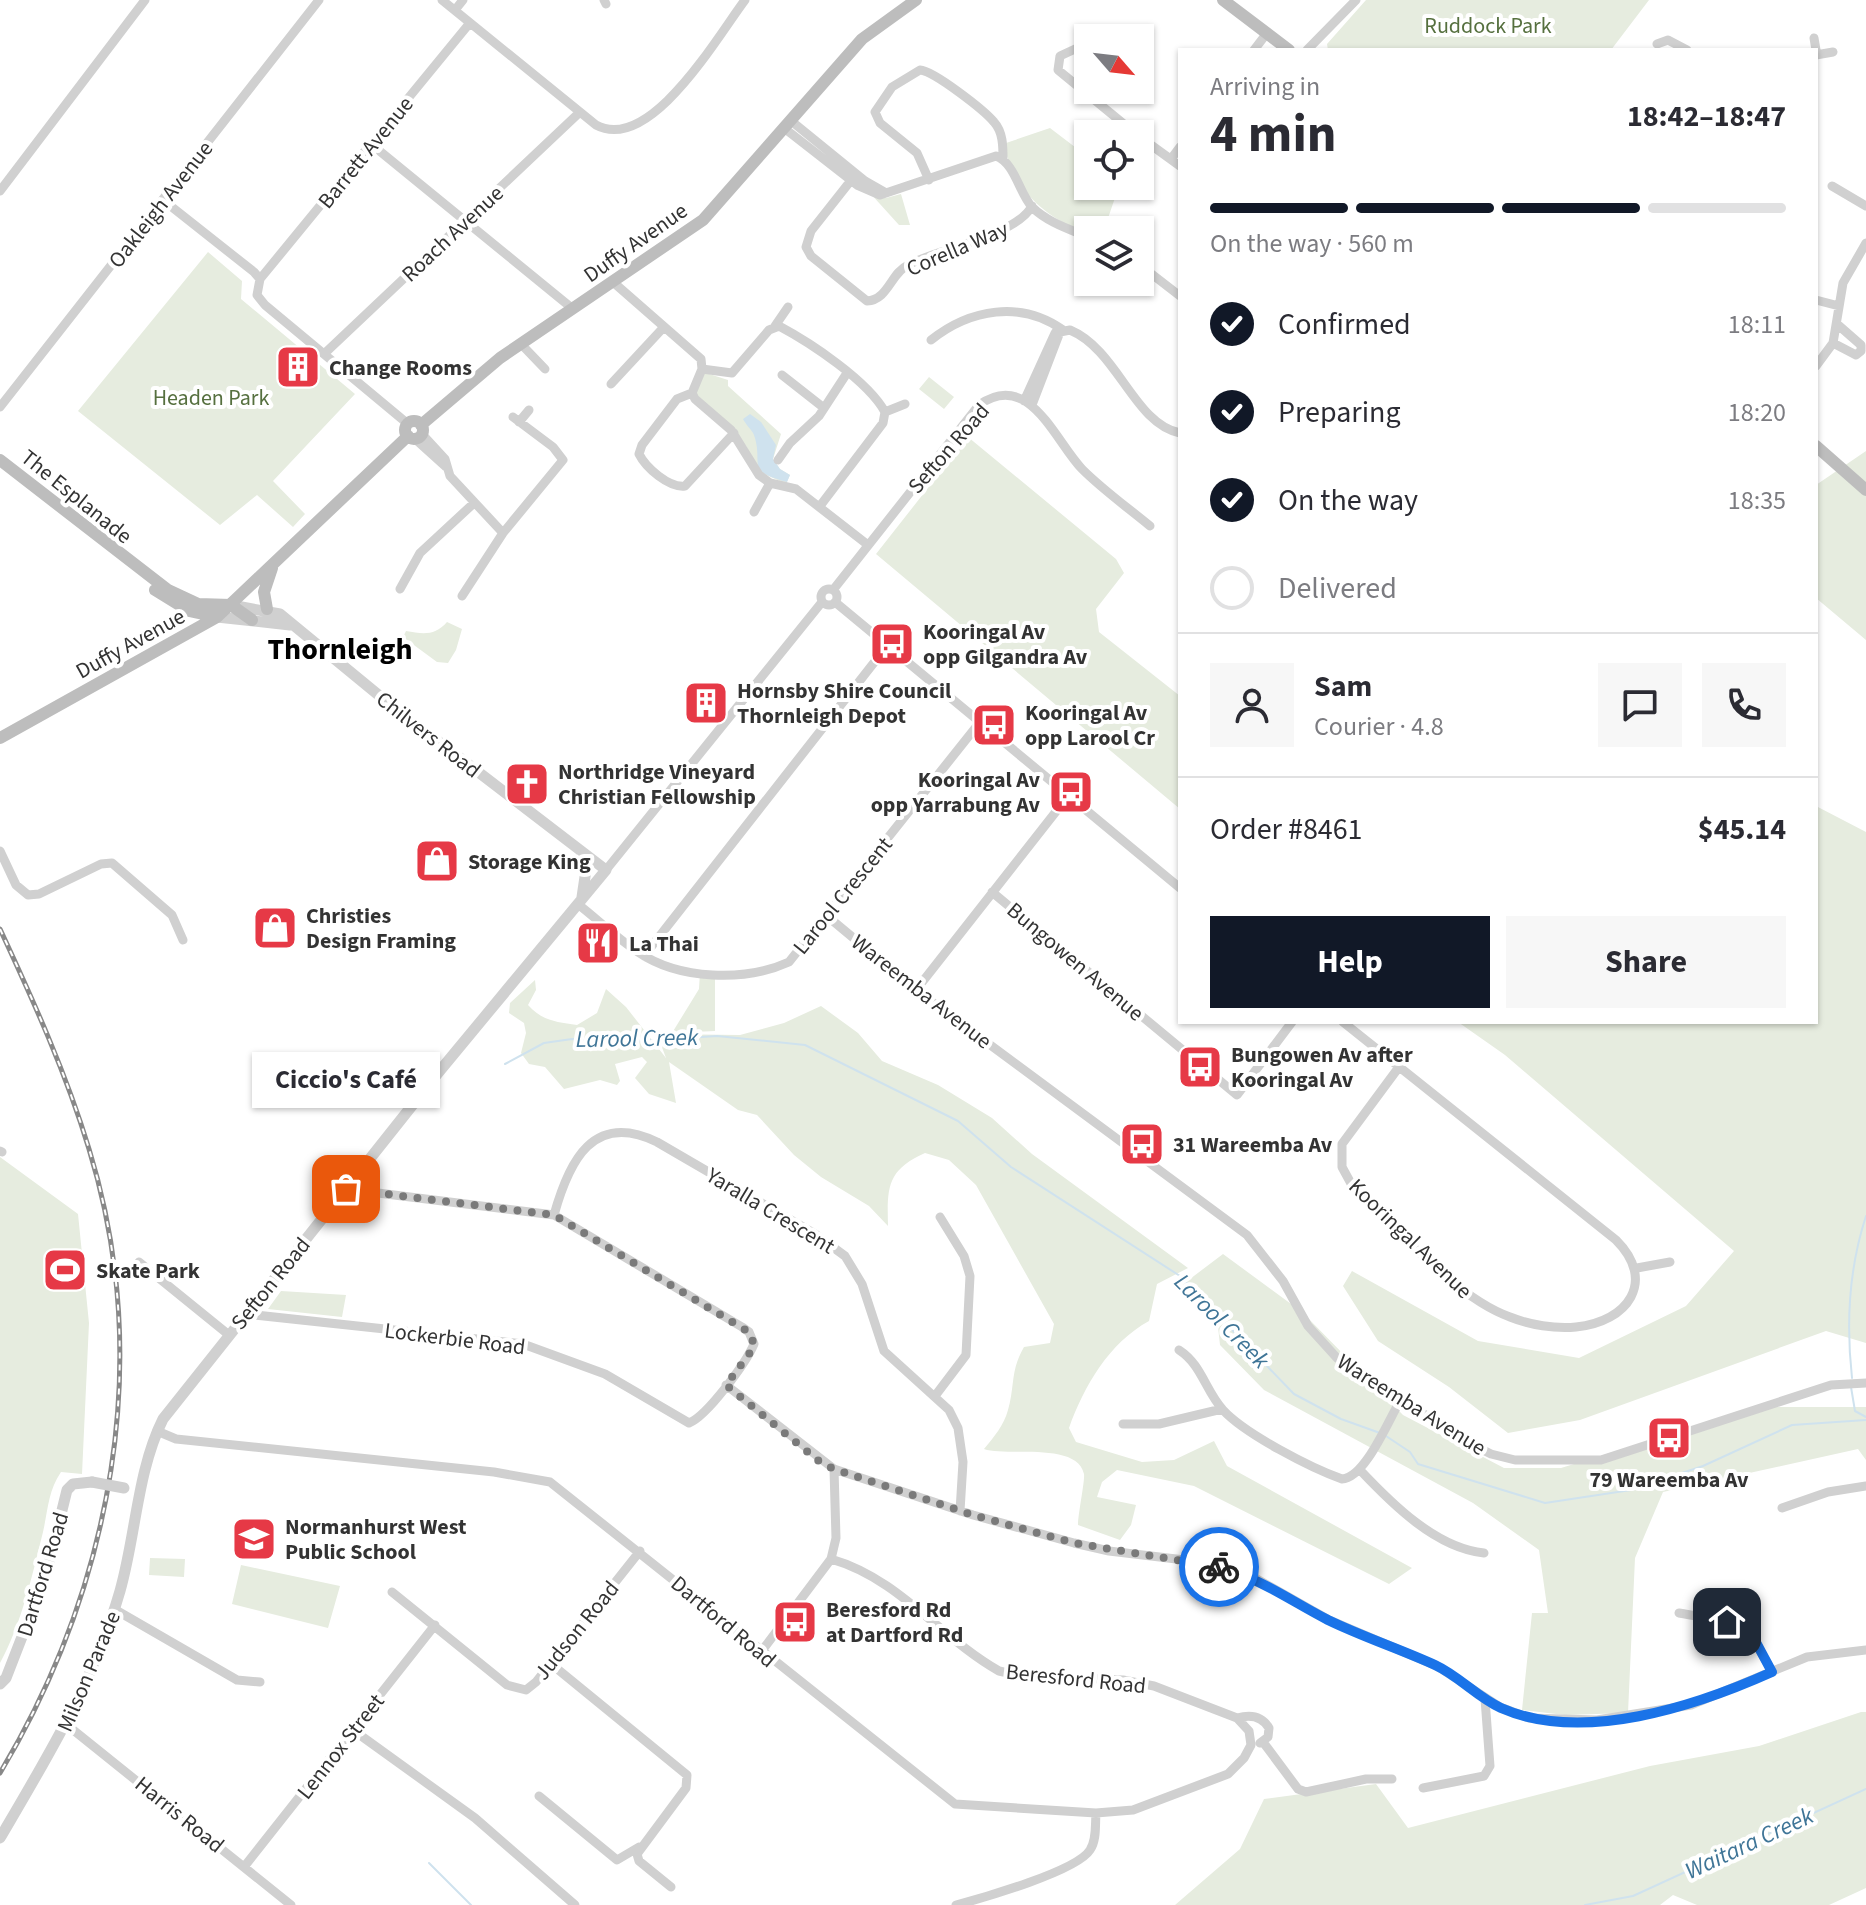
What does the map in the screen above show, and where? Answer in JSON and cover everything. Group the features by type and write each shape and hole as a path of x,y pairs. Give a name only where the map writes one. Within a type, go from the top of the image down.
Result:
{"main road":[{"name":"Duffy Avenue","path":"0,738 217,617 469,381 703,220 862,39 916,0"},
{"path":"1223,0 1286,48"},
{"path":"1818,448 1866,490"},
{"name":"The Esplanade","path":"0,460 128,563 175,594 198,604 231,605"},
{"name":"The Esplanade","path":"128,563 133,572 173,603 189,611 217,617"},
{"path":"267,609 264,592 273,565"},
{"path":"198,604 217,617"},
{"path":"231,605 252,620"}],"street":[{"path":"0,191 145,0"},
{"name":"Oakleigh Avenue","path":"0,407 319,0"},
{"path":"442,0 601,128 620,132 661,108 745,0"},
{"path":"455,10 463,0"},
{"path":"1309,48 1356,0"},
{"name":"Barrett Avenue","path":"260,279 469,24"},
{"path":"1256,48 1267,33"},
{"path":"1657,44 1669,35 1685,48"},
{"path":"1814,38 1815,48"},
{"path":"1074,50 1060,56 1058,70 1074,83"},
{"path":"1818,52 1833,52"},
{"path":"929,180 917,153 880,123 875,112 892,87 920,70 933,74 994,121 1003,140 1003,159 1032,206 1051,221 1074,231"},
{"path":"1100,104 1120,120"},
{"name":"Roach Avenue","path":"324,354 580,112"},
{"path":"787,124 872,192 886,193 929,180 985,157 1003,159"},
{"path":"371,144 573,309"},
{"path":"1154,147 1178,164"},
{"path":"1171,159 1178,150"},
{"name":"Corella Way","path":"853,177 807,236 806,247 811,256 867,301 878,299 907,265 1017,223 1032,206"},
{"path":"1832,186 1866,206"},
{"path":"163,200 260,279 256,289 260,300 445,459 446,467 474,503 503,533"},
{"path":"1818,363 1833,343 1847,273 1866,243"},
{"path":"1154,276 1178,294"},
{"path":"613,282 698,356 702,369 692,393 677,399 642,445 639,454 645,464 673,485 685,486 734,433"},
{"path":"1818,301 1839,306"},
{"path":"702,369 732,373 788,307"},
{"path":"931,340 955,323 996,312 1034,315 1062,331 1077,333 1099,349 1140,404 1168,430 1178,432"},
{"path":"1833,343 1849,354 1856,355 1861,351 1861,345 1837,324"},
{"path":"775,326 847,373 885,412"},
{"path":"611,384 663,328"},
{"path":"1062,331 1028,403 1080,467 1150,526"},
{"path":"521,344 545,369"},
{"path":"778,460 786,441 824,408 847,373"},
{"path":"782,375 824,408"},
{"path":"692,393 699,404 734,433 756,472 770,483 796,489 868,545"},
{"name":"Sefton Road","path":"142,1491 157,1431 229,1335 822,602 823,590 833,590 979,405 995,397 1014,396 1028,403"},
{"path":"820,506 870,442 885,412 905,404"},
{"path":"462,596 503,533 563,460 553,447 516,419 529,410"},
{"path":"754,512 770,483"},
{"path":"400,589 406,572 420,553 474,503"},
{"path":"833,590 837,595 835,602"},
{"path":"822,602 835,602 1178,886"},
{"name":"Chilvers Road","path":"231,605 267,609 280,614 290,625 606,870"},
{"path":"217,617 290,625"},
{"path":"644,956 887,646"},
{"name":"Larool Crescent","path":"579,905 644,956 715,975 776,968 789,962 980,722"},
{"path":"916,990 1069,795"},
{"path":"0,851 16,885 28,895 39,894 101,864 115,865 172,915 183,940"},
{"path":"579,905 586,881 581,851"},
{"name":"Bungowen Avenue","path":"992,892 1237,1095 1290,1024"},
{"name":"Wareemba Avenue","path":"827,916 916,990 1247,1235 1283,1281 1321,1343 1343,1363 1400,1401 1491,1454 1515,1460 1601,1460 1831,1385 1866,1383"},
{"path":"1345,1024 1616,1240 1637,1268 1670,1262"},
{"name":"Kooringal Avenue","path":"1399,1067 1342,1144 1342,1167 1354,1189 1468,1294 1508,1317 1547,1326 1576,1328 1598,1323 1616,1313 1631,1298 1637,1268"},
{"name":"Yaralla Crescent","path":"554,1215 568,1169 592,1144 615,1131 641,1134 833,1245 862,1284 884,1351 949,1410 958,1428 963,1462 960,1511"},
{"path":"346,1189 554,1215 749,1332 754,1344 752,1350 726,1385 820,1462 960,1511 1109,1551 1193,1561 1255,1578 1329,1620 1437,1666 1485,1699 1529,1718 1597,1720 1691,1705 1826,1652 1866,1650"},
{"path":"935,1396 966,1355 970,1276 964,1256 940,1217"},
{"path":"139,1262 229,1335"},
{"name":"Lockerbie Road","path":"246,1314 523,1344 605,1374 689,1423 697,1420 726,1385"},
{"path":"1179,1350 1192,1358 1222,1409 1287,1453 1334,1477 1349,1479 1360,1470 1400,1401"},
{"path":"1123,1424 1159,1424 1222,1409"},
{"name":"Dartford Road","path":"157,1431 176,1439 539,1479 567,1492 761,1652 955,1804 1096,1813"},
{"path":"761,1652 831,1559 836,1538 834,1469"},
{"path":"1360,1470 1412,1521 1471,1552 1484,1553"},
{"name":"Dartford Road","path":"0,1684 6,1678 31,1620 67,1490 80,1482 92,1482 142,1491"},
{"path":"1782,1508 1828,1492 1866,1486"},
{"name":"Milson Parade","path":"0,1838 67,1725 95,1665 114,1609 142,1491"},
{"name":"Judson Road","path":"392,1592 516,1689 526,1690 640,1551"},
{"name":"Beresford Road","path":"831,1559 867,1571 892,1586 999,1671 1017,1675 1123,1680 1154,1686 1237,1718 1254,1716 1265,1720 1269,1728 1263,1742"},
{"path":"114,1609 237,1680 260,1682"},
{"path":"1679,1613 1738,1625 1751,1633 1772,1672"},
{"name":"Lennox Street","path":"244,1867 435,1625"},
{"path":"539,1796 617,1860 639,1847 686,1788 687,1775 550,1663"},
{"path":"1423,1788 1484,1776 1490,1766 1485,1699"},
{"path":"1237,1718 1249,1731 1251,1745"},
{"name":"Harris Road","path":"67,1725 291,1905"},
{"path":"353,1730 475,1818 575,1905"},
{"path":"956,1905 1053,1873 1086,1856 1093,1847 1096,1813 1151,1806 1228,1774 1251,1745 1263,1742 1298,1789 1306,1792 1366,1779 1392,1779"},
{"path":"1366,1779 1367,1768"},
{"path":"639,1847 639,1861 671,1887"}],"green space":[{"name":"Ruddock Park","path":"1366,0 1649,0 1613,48 1328,48 1327,44"},
{"path":"1050,128 1074,146 1074,200 1114,200 1109,216 1074,216 1074,228 1057,219 1024,190 1003,144"},
{"path":"870,193 886,198 901,194 910,225 899,225"},
{"name":"Headen Park","path":"208,252 242,281 241,299 355,394 273,481 305,514 293,527 257,495 220,525 78,411"},
{"path":"703,372 728,380 728,386 781,434 773,459 780,469 790,475 786,484 760,472 746,446 694,395"},
{"path":"929,377 954,397 944,409 919,389"},
{"path":"968,437 1116,559 1124,573 1096,609 1099,632 1178,694 1178,807 876,554"},
{"path":"1866,451 1866,640 1818,600 1818,484"},
{"path":"447,622 462,629 456,650 448,663 437,662 403,637 406,631 433,632"},
{"path":"1818,807 1866,832 1866,1343 1826,1331 1580,1420 1508,1433 1449,1387 1378,1341 1343,1286 1352,1271 1478,1341 1579,1358 1686,1306 1734,1251 1505,1055 1461,1024 1818,1024"},
{"path":"700,972 715,975 715,1031 672,1033 699,989"},
{"path":"535,980 536,990 528,1005 544,1018 577,1025 597,1013 606,989 626,1007 666,1058 657,1034 740,1035 784,1023 821,1006 858,1033 882,1061 938,1085 992,1118 1032,1154 1188,1268 1157,1284 1149,1321 1110,1353 1090,1381 1069,1428 1076,1442 1142,1462 1174,1460 1214,1441 1227,1466 1412,1568 1389,1584 1194,1486 1117,1470 1102,1482 1097,1497 1136,1505 1131,1525 1120,1540 1078,1525 1084,1478 1079,1464 1069,1457 1055,1454 984,1449 1006,1415 1013,1378 1024,1347 1050,1343 1054,1324 976,1185 949,1160 925,1153 912,1159 896,1173 892,1181 888,1226 869,1206 821,1177 794,1155 757,1115 738,1110 669,1062 676,1103 649,1094 635,1078 647,1062 642,1057 615,1064 620,1081 617,1085 600,1080 564,1089 545,1067 529,1064 521,1053 526,1033 524,1023 509,1013 510,1003"},
{"path":"0,1157 78,1214 89,1323 82,1474 61,1472 53,1486 26,1599 0,1663"},
{"path":"1223,1254 1302,1312 1403,1415 1504,1468 1561,1468 1760,1407 1866,1407 1866,1460 1858,1449 1663,1492 1635,1558 1628,1713 1565,1715 1522,1710 1532,1613 1548,1613 1539,1550 1473,1503 1264,1390 1220,1345 1216,1309 1182,1285"},
{"path":"281,1291 346,1295 342,1317 268,1309"},
{"path":"150,1558 185,1559 184,1577 149,1575"},
{"path":"241,1565 340,1586 328,1628 232,1604"},
{"path":"1866,1712 1866,1888 1829,1905 1697,1905 1673,1895 1660,1905 1175,1905 1240,1849 1264,1799 1376,1784 1408,1828 1650,1766 1759,1746"}],"water":[{"path":"750,414 761,422 776,445 773,459 780,469 790,475 787,482 760,470 754,435 743,419"}],"waterway":[{"name":"Larool Creek","path":"505,1064 544,1043 572,1039 625,1042 717,1036 805,1045 958,1121 1011,1167 1180,1276 1294,1394 1341,1419 1380,1433"},
{"path":"1852,1378 1850,1296 1866,1216"},
{"path":"1851,1387 1855,1411 1866,1417"},
{"name":"Larool Creek","path":"1386,1436 1410,1452 1418,1464 1545,1503 1631,1490 1703,1466 1792,1425 1866,1420"},
{"name":"Waitara Creek","path":"1585,1905 1633,1896 1866,1789"},
{"path":"429,1863 471,1905"}],"railway":[{"path":"0,929 37,1010 89,1149 108,1229 118,1310 119,1390 111,1470 95,1549 70,1626 39,1701 0,1773"}],"way so far":[{"path":"346,1189 554,1215 749,1332 753,1338 752,1350 726,1385 820,1462 834,1469 973,1515 1074,1543 1219,1567"}],"place":[{"name":"Change Rooms","path":"298,367"},
{"name":"Kooringal Av opp Gilgandra Av","path":"892,644"},
{"name":"Hornsby Shire Council Thornleigh Depot","path":"706,703"},
{"name":"Kooringal Av opp Larool Cr","path":"994,725"},
{"name":"Northridge Vineyard Christian Fellowship","path":"527,784"},
{"name":"Kooringal Av opp Yarrabung Av","path":"1071,792"},
{"name":"Storage King","path":"437,861"},
{"name":"Christies Design Framing","path":"275,928"},
{"name":"La Thai","path":"598,943"},
{"name":"Bungowen Av after Kooringal Av","path":"1200,1067"},
{"name":"31 Wareemba Av","path":"1142,1144"},
{"name":"Ciccio's Café","path":"346,1189"},
{"name":"Skate Park","path":"65,1270"},
{"name":"79 Wareemba Av","path":"1669,1438"},
{"name":"Normanhurst West Public School","path":"254,1539"},
{"name":"Beresford Rd at Dartford Rd","path":"795,1622"}],"district":[{"name":"Thornleigh","path":"340,649"}],"route":[{"path":"1219,1567 1255,1578 1329,1620 1437,1666 1500,1707 1544,1721 1597,1720 1691,1705 1772,1672 1751,1633 1727,1622"}]}
